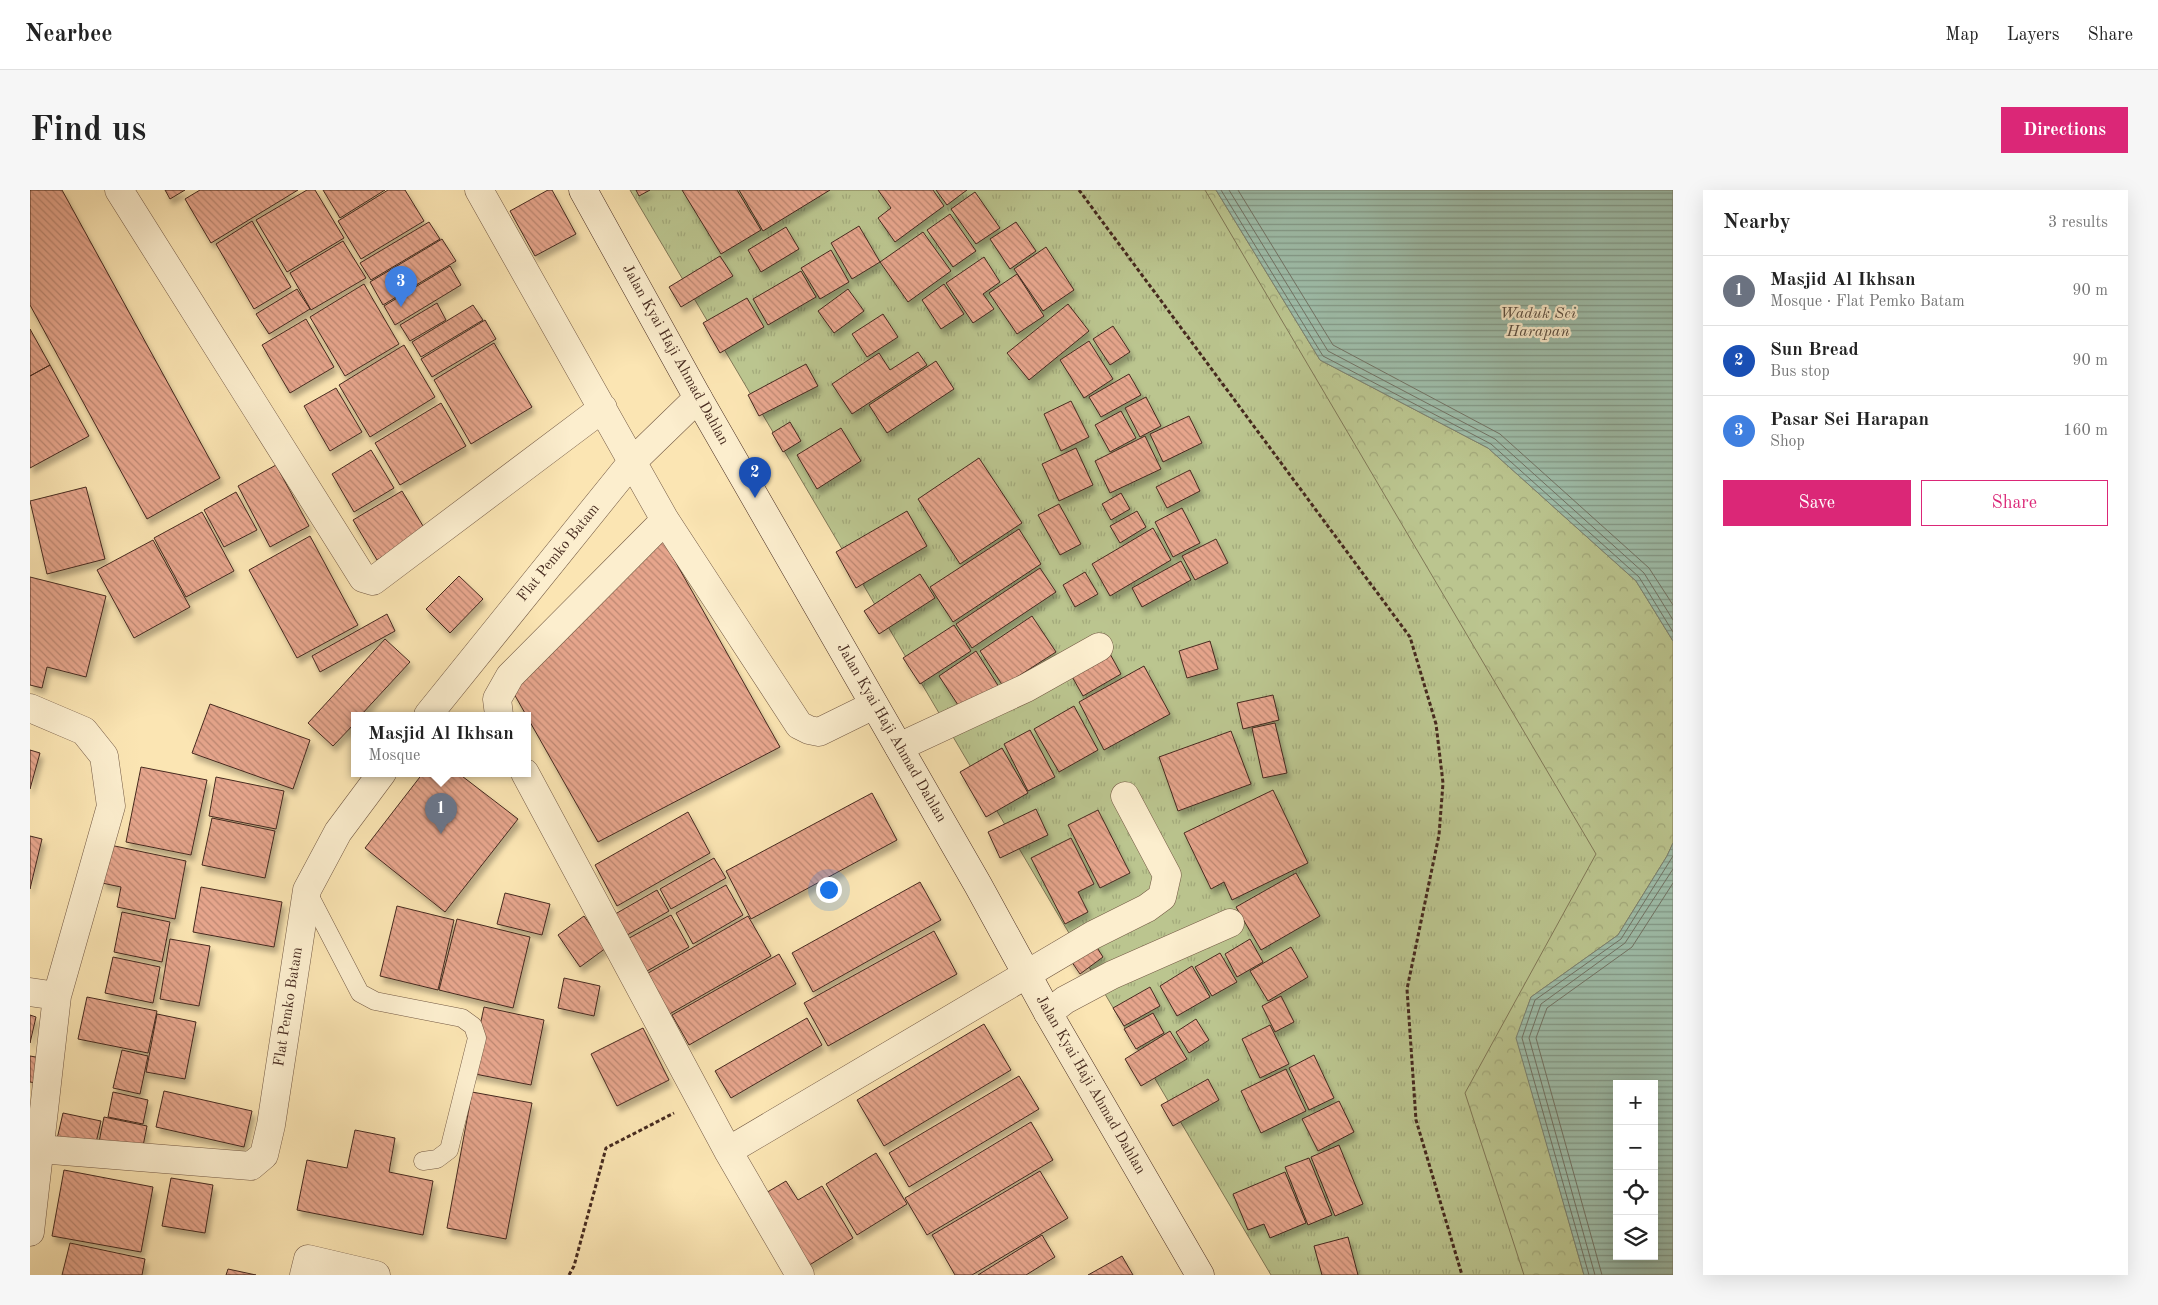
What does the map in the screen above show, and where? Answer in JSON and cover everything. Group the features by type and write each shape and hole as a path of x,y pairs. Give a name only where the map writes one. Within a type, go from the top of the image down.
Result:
{"street":[{"path":"119,190 363,578 373,581 603,408"},
{"path":"479,190 666,520 799,725 819,732 874,705"},
{"name":"Jalan Kyai Haji Ahmad Dahlan","path":"583,190 698,398 978,885 1048,1013 1200,1275"},
{"name":"Flat Pemko Batam","path":"430,712 632,462 698,398"},
{"path":"499,712 497,699 510,676 666,520"},
{"path":"899,747 1026,688 1099,647"},
{"path":"30,708 84,731 104,756 110,806 56,996 30,1232"},
{"name":"Flat Pemko Batam","path":"40,1149 251,1166 264,1155 272,1124 306,890 338,832 379,777"},
{"path":"527,777 700,1100 800,1275"},
{"path":"728,1151 1093,935 1147,908 1162,897 1166,887 1167,875 1125,796"},
{"path":"1048,1013 1065,1000 1112,976 1230,923"},
{"path":"30,992 56,996"},
{"path":"304,1275 308,1259 376,1275"}],"lane":[{"path":"306,890 360,992 375,1000 462,1018 473,1026 477,1038 449,1150 437,1159 423,1161"}],"path":[{"path":"1079,190 1410,637 1436,724 1443,783 1439,835 1408,989 1416,1120 1462,1275"},
{"path":"569,1275 574,1266 606,1148 700,1100"}],"green space":[{"path":"630,190 1205,190 1596,854 1465,1093 1524,1275 1271,1275"},
{"path":"1153,190 1216,190 1320,360 1488,448 1636,581 1673,641 1673,843 1667,856 1618,935 1531,997 1517,1038 1584,1275 1430,1275"}],"water":[{"name":"Waduk Sei Harapan","path":"1216,190 1673,190 1673,641 1636,581 1488,448 1320,360"},
{"path":"1673,843 1673,1275 1584,1275 1516,1038 1531,997 1618,935 1667,856"}],"building":[{"path":"30,190 62,190 220,478 147,519 30,305"},
{"path":"165,190 185,190 170,199"},
{"path":"200,190 298,190 211,243 185,199"},
{"path":"307,190 315,190 344,238 287,272 256,220"},
{"path":"323,190 385,190 340,218"},
{"path":"388,190 405,190 424,221 361,259 338,221"},
{"path":"548,190 552,190 576,234 535,256 510,211"},
{"path":"636,190 650,190 639,196"},
{"path":"682,190 737,190 761,230 721,254"},
{"path":"739,190 830,190 763,231"},
{"path":"878,190 933,190 944,206 895,242 878,218 891,208"},
{"path":"936,190 967,190 947,205"},
{"path":"975,192 1000,228 976,244 951,209"},
{"path":"950,214 976,251 953,267 927,230"},
{"path":"252,221 291,287 254,309 216,244"},
{"path":"429,222 440,239 371,280 360,263"},
{"path":"1016,222 1036,251 1010,269 990,239"},
{"path":"859,226 880,262 852,279 831,243"},
{"path":"786,227 799,249 761,272 748,250"},
{"path":"923,232 951,271 908,302 880,262"},
{"path":"442,239 456,261 383,305 370,282"},
{"path":"343,241 366,278 311,310 290,273"},
{"path":"1046,247 1074,290 1043,311 1014,269"},
{"path":"831,250 849,282 820,299 801,268"},
{"path":"720,256 733,276 681,307 669,287"},
{"path":"984,257 1000,282 983,294 994,309 973,323 946,283"},
{"path":"450,266 461,285 395,325 384,306"},
{"path":"801,271 816,297 768,325 753,299"},
{"path":"1017,274 1044,316 1017,334 989,293"},
{"path":"364,284 399,344 345,376 310,317"},
{"path":"944,284 964,314 941,329 922,300"},
{"path":"297,289 310,309 269,334 256,314"},
{"path":"848,289 864,311 834,333 818,311"},
{"path":"747,298 764,327 720,353 703,323"},
{"path":"437,303 446,320 410,341 400,325"},
{"path":"1068,304 1089,331 1029,380 1007,353"},
{"path":"473,305 483,320 421,357 412,342"},
{"path":"883,314 898,337 867,357 852,334"},
{"path":"306,319 334,367 290,393 262,345"},
{"path":"485,320 496,339 432,377 421,359"},
{"path":"1113,326 1130,352 1110,365 1093,339"},
{"path":"30,329 50,365 30,376"},
{"path":"1089,341 1113,379 1084,398 1060,360"},
{"path":"494,343 532,407 471,444 434,380"},
{"path":"404,345 435,397 370,437 339,385"},
{"path":"918,352 927,365 852,414 832,384 879,353 890,370"},
{"path":"936,361 954,389 887,433 869,405"},
{"path":"806,364 818,386 759,416 748,395"},
{"path":"50,365 89,436 30,468 30,376"},
{"path":"1129,374 1141,395 1101,417 1089,397"},
{"path":"336,388 362,432 330,451 304,406"},
{"path":"1146,397 1161,426 1140,437 1125,408"},
{"path":"1071,401 1089,437 1061,451 1044,414"},
{"path":"441,403 466,446 400,485 375,443"},
{"path":"1121,411 1136,438 1110,452 1095,425"},
{"path":"1189,416 1202,443 1163,462 1150,434"},
{"path":"790,422 801,441 783,452 772,433"},
{"path":"841,428 861,461 817,489 797,455"},
{"path":"1145,436 1161,469 1110,493 1095,461"},
{"path":"1076,448 1093,485 1059,501 1042,464"},
{"path":"371,450 394,488 354,512 332,474"},
{"path":"979,458 1022,523 960,564 918,499"},
{"path":"276,465 309,526 270,547 238,486"},
{"path":"1190,470 1200,491 1167,508 1156,487"},
{"path":"86,487 105,559 47,574 30,501"},
{"path":"402,491 426,531 377,560 353,520"},
{"path":"236,492 257,530 224,547 204,510"},
{"path":"1121,493 1130,509 1111,520 1102,504"},
{"path":"1059,504 1081,544 1060,555 1038,515"},
{"path":"1182,508 1200,543 1173,557 1155,522"},
{"path":"907,511 927,546 856,588 836,552"},
{"path":"1137,511 1146,527 1120,543 1110,526"},
{"path":"202,512 234,571 186,597 154,538"},
{"path":"1153,528 1171,560 1110,596 1092,564"},
{"path":"1019,529 1041,564 953,622 930,587"},
{"path":"310,536 358,625 297,658 249,570"},
{"path":"662,538 780,747 598,842 531,724 531,712 524,712 513,692"},
{"path":"1216,539 1228,563 1195,580 1182,556"},
{"path":"153,540 190,607 134,638 97,570"},
{"path":"1181,561 1191,580 1142,607 1132,588"},
{"path":"1040,568 1056,592 972,648 956,624"},
{"path":"1085,572 1098,594 1075,607 1063,585"},
{"path":"920,574 935,598 879,634 864,611"},
{"path":"459,576 483,599 450,633 426,609"},
{"path":"30,577 106,596 86,677 47,667 42,688 30,685"},
{"path":"387,614 395,631 320,672 312,656"},
{"path":"1032,616 1056,652 1003,686 980,651"},
{"path":"954,625 971,651 920,684 903,658"},
{"path":"385,639 410,662 364,712 351,712 351,727 333,746 308,723"},
{"path":"1210,641 1218,669 1187,678 1179,651"},
{"path":"976,651 999,687 962,711 939,676"},
{"path":"1109,652 1121,674 1083,696 1070,673"},
{"path":"1144,666 1170,714 1104,750 1079,702"},
{"path":"1273,695 1279,720 1243,729 1237,703"},
{"path":"210,704 310,740 293,789 192,753"},
{"path":"1074,706 1098,750 1059,772 1034,729"},
{"path":"1275,723 1287,773 1263,778 1252,728"},
{"path":"1030,730 1055,777 1028,791 1004,744"},
{"path":"1231,731 1251,784 1178,811 1159,757"},
{"path":"1002,748 1028,793 986,817 960,772"},
{"path":"30,750 40,753 30,789"},
{"path":"141,767 207,780 191,855 126,842"},
{"path":"216,777 284,791 276,829 209,816"},
{"path":"420,777 463,777 518,819 445,912 365,848"},
{"path":"1273,790 1308,863 1232,900 1224,882 1211,889 1184,833"},
{"path":"872,793 897,840 751,919 726,871"},
{"path":"1036,809 1048,835 1000,858 988,832"},
{"path":"1098,810 1130,873 1100,888 1068,825"},
{"path":"688,812 710,853 617,906 595,865"},
{"path":"212,818 275,831 265,878 202,865"},
{"path":"30,836 42,839 30,889"},
{"path":"1071,838 1094,884 1078,892 1088,912 1065,924 1031,858"},
{"path":"110,845 186,861 175,919 117,907 121,887 102,883"},
{"path":"714,858 726,878 671,909 660,889"},
{"path":"1296,873 1320,916 1261,950 1236,907"},
{"path":"920,882 941,920 813,992 792,953"},
{"path":"726,885 743,915 693,944 676,913"},
{"path":"201,887 282,902 274,947 193,932"},
{"path":"657,890 669,911 622,938 610,917"},
{"path":"505,893 550,904 542,935 497,924"},
{"path":"397,906 454,920 438,990 380,976"},
{"path":"122,912 170,922 162,962 114,952"},
{"path":"671,915 689,947 640,975 622,942"},
{"path":"584,916 606,948 580,967 558,935"},
{"path":"748,916 771,956 666,1016 643,976"},
{"path":"457,919 530,937 513,1008 439,990"},
{"path":"934,931 957,974 828,1046 804,1003"},
{"path":"1091,938 1103,957 1080,974 1067,955"},
{"path":"170,939 210,946 199,1006 160,999"},
{"path":"1250,939 1263,962 1237,977 1225,954"},
{"path":"1291,947 1308,977 1268,1001 1250,971"},
{"path":"1220,953 1237,982 1212,996 1195,967"},
{"path":"779,954 796,984 689,1045 672,1015"},
{"path":"113,957 160,967 153,1003 105,993"},
{"path":"1192,966 1210,997 1177,1016 1160,986"},
{"path":"564,978 600,986 594,1016 558,1008"},
{"path":"1150,987 1160,1006 1124,1026 1113,1008"},
{"path":"1281,996 1294,1022 1275,1032 1262,1006"},
{"path":"87,997 157,1011 148,1053 78,1039"},
{"path":"484,1007 544,1020 531,1085 470,1073"},
{"path":"1153,1013 1164,1033 1136,1049 1124,1029"},
{"path":"157,1014 196,1022 185,1079 146,1072"},
{"path":"30,1015 36,1017 30,1043"},
{"path":"807,1018 822,1045 731,1098 715,1071"},
{"path":"1196,1019 1209,1040 1189,1053 1176,1032"},
{"path":"984,1024 1011,1070 884,1146 857,1100"},
{"path":"1270,1025 1289,1064 1260,1078 1242,1039"},
{"path":"643,1028 669,1080 617,1106 591,1054"},
{"path":"1170,1031 1187,1059 1141,1086 1125,1059"},
{"path":"122,1050 148,1056 140,1094 113,1088"},
{"path":"1314,1055 1334,1098 1309,1110 1289,1068"},
{"path":"30,1056 47,1059 42,1084 30,1082"},
{"path":"1286,1069 1306,1111 1261,1133 1241,1091"},
{"path":"1019,1076 1039,1109 909,1187 889,1153"},
{"path":"1208,1079 1219,1100 1173,1126 1161,1105"},
{"path":"164,1091 252,1111 244,1147 156,1127"},
{"path":"113,1092 148,1100 143,1124 108,1117"},
{"path":"472,1092 532,1103 506,1239 447,1228"},
{"path":"1339,1101 1354,1132 1318,1151 1302,1119"},
{"path":"63,1113 101,1121 95,1147 57,1139"},
{"path":"104,1117 147,1126 142,1151 99,1142"},
{"path":"1031,1122 1053,1160 927,1235 905,1198"},
{"path":"355,1130 395,1138 389,1172 433,1181 423,1235 297,1210 307,1160 347,1168"},
{"path":"1339,1145 1363,1204 1335,1216 1311,1157"},
{"path":"876,1153 907,1204 857,1235 826,1184"},
{"path":"1309,1158 1332,1215 1308,1225 1285,1167"},
{"path":"64,1170 153,1187 141,1252 52,1236"},
{"path":"1040,1171 1068,1218 972,1275 955,1275 932,1235"},
{"path":"1285,1172 1306,1223 1270,1238 1264,1224 1248,1230 1233,1194"},
{"path":"171,1178 213,1185 205,1233 162,1226"},
{"path":"786,1181 798,1200 822,1186 853,1238 803,1269 759,1197"},
{"path":"1042,1235 1055,1257 1026,1275 978,1275"},
{"path":"1348,1237 1358,1275 1322,1275 1314,1246"},
{"path":"70,1243 145,1259 142,1275 62,1275"},
{"path":"1122,1256 1133,1275 1088,1275"},
{"path":"228,1269 256,1275 226,1275"}],"place":[{"name":"Pasar Sei Harapan","path":"401,307"},
{"name":"Sun Bread","path":"755,498"},
{"name":"Masjid Al Ikhsan","path":"441,834"}]}
